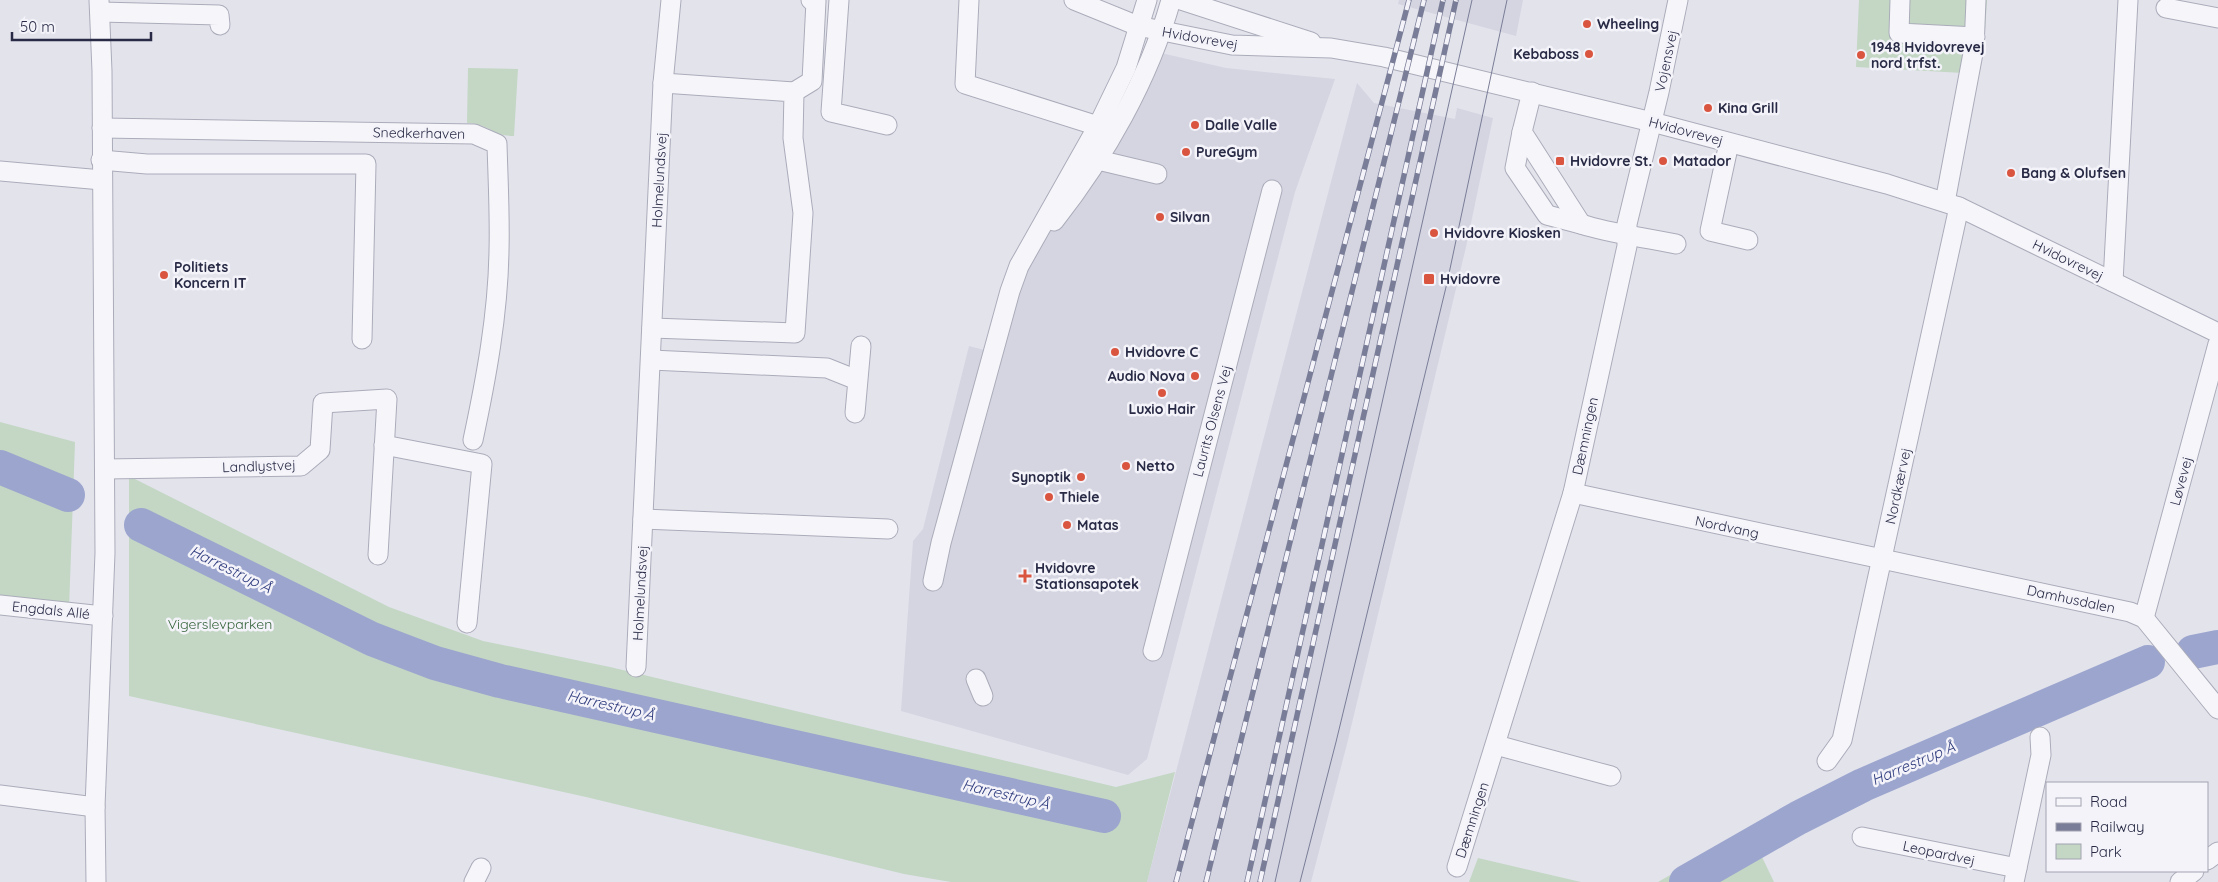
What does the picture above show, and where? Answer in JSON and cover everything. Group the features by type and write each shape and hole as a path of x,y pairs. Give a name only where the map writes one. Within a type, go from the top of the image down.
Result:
{"street":[{"name":"Holmelundsvej","path":"636,667 663,83 671,0"},
{"path":"663,83 794,92 812,81 816,1 811,0"},
{"path":"840,0 831,112 887,125"},
{"path":"970,0 965,84 1098,126"},
{"name":"Hvidovrevej","path":"1074,0 1138,26 1232,45 1331,48 1384,57 1652,122 1887,184 1952,204 2218,333"},
{"path":"934,581 941,544 1018,266 1098,126 1126,68 1147,0"},
{"path":"1033,242 1055,220 1098,160 1125,112 1162,31 1171,0"},
{"name":"Hvidovrevej","path":"1181,0 1331,48"},
{"name":"Vojensvej","path":"1652,122 1678,0"},
{"path":"1900,0 1899,33 1975,37"},
{"name":"Nordkærvej","path":"1827,761 1842,740 1882,560 1952,204 1975,37 1976,0"},
{"name":"Hvidovrevej","path":"2113,282 2128,0"},
{"path":"96,882 95,807 105,553 100,6 219,16 220,25"},
{"path":"2166,8 2218,18"},
{"path":"652,328 794,334 803,213 793,138 794,92"},
{"path":"1532,92 1515,168 1547,215 1615,233 1627,233 1676,244"},
{"name":"Dæmningen","path":"1457,867 1573,493 1627,246 1627,224 1652,122"},
{"name":"Snedkerhaven","path":"102,128 474,134 497,144 499,262 487,368 473,440"},
{"path":"1522,132 1581,224"},
{"path":"1728,142 1710,231 1748,240"},
{"path":"102,160 147,164 366,164 362,339"},
{"path":"1098,160 1157,174"},
{"path":"0,171 102,180"},
{"name":"Laurits Olsens Vej","path":"1153,651 1272,190"},
{"name":"Løvevej","path":"2144,618 2218,344"},
{"path":"855,413 861,346"},
{"path":"650,360 827,368 857,380"},
{"name":"Landlystvej","path":"105,469 301,466 320,450 323,403 387,400 378,555"},
{"path":"384,445 482,464 467,624"},
{"name":"Nordvang","path":"1573,493 1882,560"},
{"path":"643,519 888,529"},
{"name":"Damhusdalen","path":"1882,560 2130,612 2144,618"},
{"name":"Engdals Allé","path":"0,605 103,616"},
{"path":"2144,618 2218,710"},
{"name":"Leopardvej","path":"1862,837 2015,875 2041,756 2040,737"},
{"path":"1496,745 1611,776"},
{"path":"0,795 95,807"},
{"path":"2180,882 2193,872"}],"shaded area":[{"path":"1399,0 1523,0 1516,36 1398,4"},
{"path":"1161,53 1226,68 1335,79 1295,192 1147,759 1128,775 901,711 913,541 923,529 969,346 996,353 1031,253 1052,228"},
{"path":"1357,83 1374,103 1455,119 1457,108 1493,118 1466,247 1347,744 1311,882 1147,882"}],"green space":[{"path":"1859,0 1987,0 1984,48 1960,174 1945,170 1963,73 1856,67"},
{"path":"468,68 518,69 514,136 500,134 481,125 467,123"},
{"path":"0,422 75,442 69,609 0,602"},
{"name":"Vigerslevparken","path":"129,476 389,607 483,641 610,667 1116,787 1175,772 1147,882 951,882 904,874 586,797 129,696"},
{"path":"1749,830 1774,882 1658,882"},
{"path":"1478,858 1581,882 1469,882"}],"waterway":[{"name":"Harrestrup Å","path":"0,467 68,495"},
{"name":"Harrestrup Å","path":"141,525 372,639 435,663 500,681 1104,816"},
{"name":"Harrestrup Å","path":"2193,652 2218,647"},
{"name":"Harrestrup Å","path":"1686,882 1798,818 1863,785 2148,662"}],"tram line":[{"path":"1275,882 1472,0"},
{"path":"1300,882 1336,742 1447,283 1507,0"}],"railway":[{"path":"1176,882 1409,0"},
{"path":"1206,882 1424,0"},
{"path":"1247,882 1443,0"},
{"path":"1260,882 1456,0"}],"place":[{"name":"Wheeling","path":"1587,24"},
{"name":"Kebaboss","path":"1589,54"},
{"name":"1948 Hvidovrevej nord trfst.","path":"1861,55"},
{"name":"Kina Grill","path":"1708,108"},
{"name":"Dalle Valle","path":"1195,125"},
{"name":"PureGym","path":"1186,152"},
{"name":"Hvidovre St.","path":"1560,161"},
{"name":"Matador","path":"1663,161"},
{"name":"Bang & Olufsen","path":"2011,173"},
{"name":"Silvan","path":"1160,217"},
{"name":"Hvidovre Kiosken","path":"1434,233"},
{"name":"Politiets Koncern IT","path":"164,275"},
{"name":"Hvidovre","path":"1429,279"},
{"name":"Hvidovre C","path":"1115,352"},
{"name":"Audio Nova","path":"1195,376"},
{"name":"Luxio Hair","path":"1162,393"},
{"name":"Netto","path":"1126,466"},
{"name":"Synoptik","path":"1081,477"},
{"name":"Thiele","path":"1049,497"},
{"name":"Matas","path":"1067,525"},
{"name":"Hvidovre Stationsapotek","path":"1025,576"}]}
